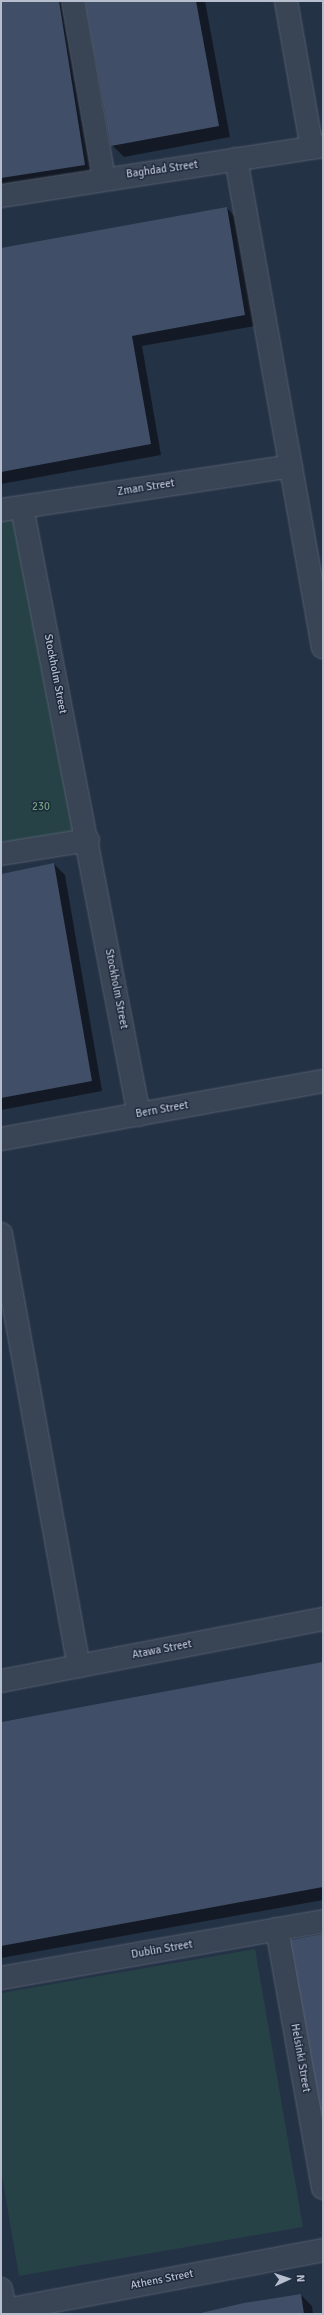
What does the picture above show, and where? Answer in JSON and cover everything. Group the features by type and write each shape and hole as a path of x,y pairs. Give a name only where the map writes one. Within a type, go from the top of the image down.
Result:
{"street":[{"path":"73,1 104,179"},
{"path":"286,1 318,147"},
{"name":"Baghdad Street","path":"1,196 318,147"},
{"path":"236,159 323,647"},
{"name":"Zman Street","path":"11,508 291,466"},
{"name":"Stockholm Street","path":"11,508 88,840 140,1114"},
{"path":"1,854 88,840"},
{"name":"Bern Street","path":"1,1139 323,1081"},
{"path":"1,1234 79,1666"},
{"name":"Atawa Street","path":"1,1681 323,1619"},
{"name":"Dublin Street","path":"1,1978 323,1921"},
{"name":"Helsinki Street","path":"277,1929 323,2188"},
{"name":"Athens Street","path":"3,2311 323,2250"},
{"path":"1,2289 3,2311"}],"green space":[{"name":"230","path":"22,507 88,840 1,854 1,510"},
{"path":"255,1949 303,2227 19,2276 1,2170 1,1993"}],"building":[{"path":"1,1 59,1 85,165 1,178"},
{"path":"85,1 196,1 219,126 111,146"},
{"path":"227,207 245,315 132,336 151,444 1,472 1,248"},
{"path":"54,863 92,1081 1,1098 1,874"},
{"path":"323,1662 323,1887 1,1946 1,1722"},
{"path":"323,1934 323,2118 322,2118 286,1941"},
{"path":"301,2294 304,2314 196,2314 244,2303"}]}
